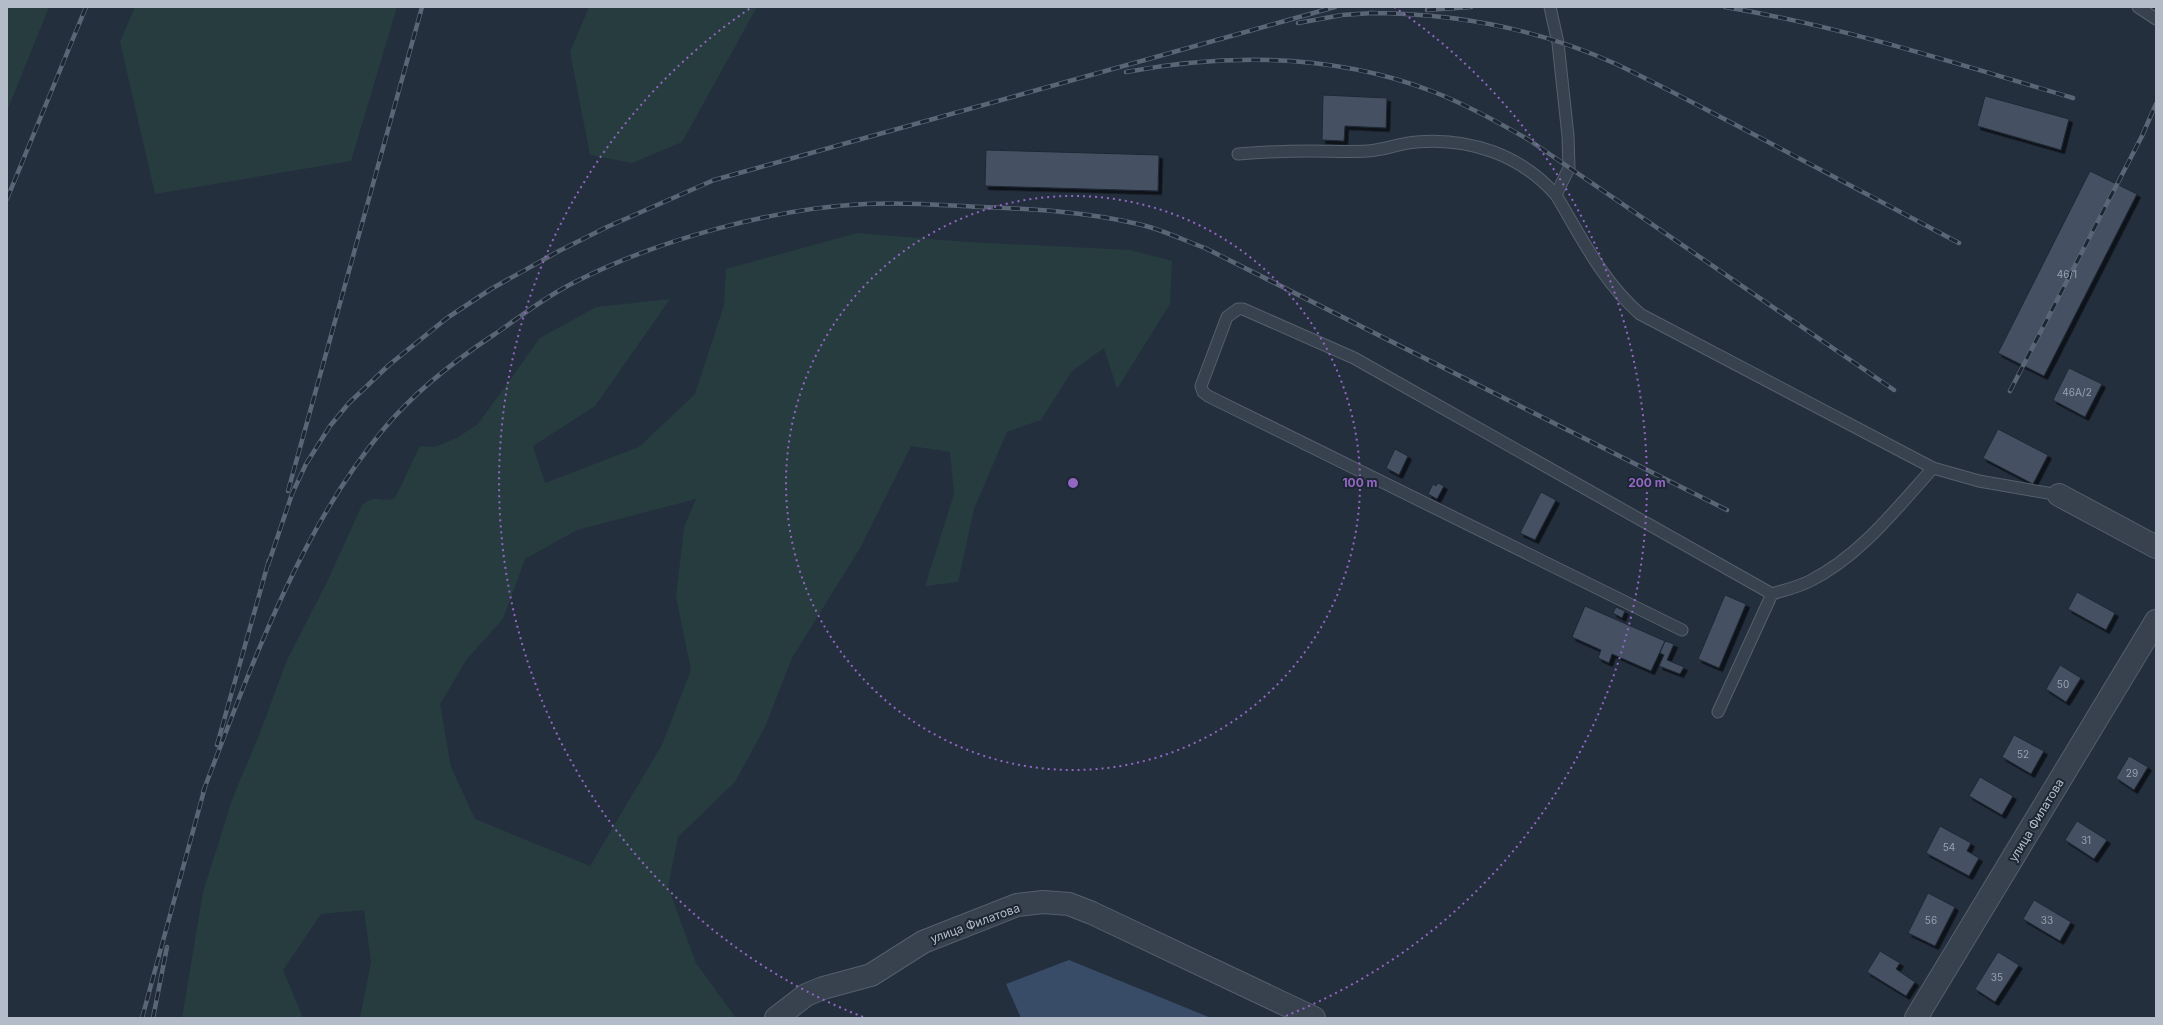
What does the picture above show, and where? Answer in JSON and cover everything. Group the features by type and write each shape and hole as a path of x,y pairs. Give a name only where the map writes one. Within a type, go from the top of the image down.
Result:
{"street":[{"path":"2059,495 2156,547"},
{"name":"улица Филатова","path":"1916,1018 2156,621"},
{"name":"улица Филатова","path":"776,1018 806,995 823,988 871,975 924,942 1017,905 1044,902 1069,904 1092,913 1314,1018"}],"lane":[{"path":"1550,7 1558,43 1569,168 1556,195"},
{"path":"2138,7 2156,19"},
{"path":"1238,154 1371,151 1414,142 1429,141 1464,143 1497,153 1537,176 1556,195 1609,282 1621,297 1640,314 1933,468 1979,481 2059,495"},
{"path":"1682,630 1208,396 1203,392 1201,386 1228,317 1238,309 1243,309 1342,352 1772,594 1809,582 1838,565 1886,520 1933,468"},
{"path":"1718,712 1772,594"}],"green space":[{"path":"7,7 49,7 7,111"},
{"path":"135,7 397,7 351,161 155,194 120,42"},
{"path":"589,7 757,7 682,142 632,163 590,155 570,52"},
{"path":"857,233 968,242 1131,250 1172,261 1170,304 1117,389 1104,348 1072,371 1041,420 1007,432 974,509 958,582 925,586 954,494 950,452 911,446 860,548 792,658 765,727 735,782 678,837 668,887 696,963 736,1018 360,1018 371,962 364,910 321,914 283,970 303,1018 182,1018 203,892 233,797 260,733 287,660 328,580 362,505 372,499 385,500 395,498 420,446 435,447 457,438 478,424 540,338 596,307 670,299 595,406 533,446 545,483 639,447 695,394 724,305 726,269","holes":["696,499 684,527 676,597 691,670 662,745 590,866 475,819 451,767 440,704 467,659 503,619 525,559 577,530"]}],"water":[{"path":"1069,960 1211,1018 1021,1018 1006,984"}],"building":[{"path":"1323,95 1387,98 1386,128 1345,126 1344,141 1322,140"},
{"path":"1985,96 2069,119 2061,150 1977,126"},
{"path":"986,150 1159,155 1158,191 985,186"},
{"path":"2090,171 2137,194 2044,376 1998,353"},
{"path":"2069,368 2102,384 2085,417 2053,400"},
{"path":"1998,429 2048,455 2033,484 1983,458"},
{"path":"1395,449 1408,456 1399,475 1386,468"},
{"path":"1438,483 1444,486 1437,499 1428,494 1433,484 1436,486"},
{"path":"1541,492 1556,500 1535,540 1520,533"},
{"path":"2077,592 2115,613 2106,630 2068,609"},
{"path":"1725,595 1746,604 1719,668 1698,659"},
{"path":"1585,606 1665,641 1651,671 1612,654 1609,663 1598,658 1601,650 1572,637"},
{"path":"1616,607 1625,611 1622,618 1613,613"},
{"path":"1665,641 1674,644 1667,660 1684,667 1680,674 1659,666 1664,655 1660,653"},
{"path":"2060,665 2081,678 2066,702 2046,689"},
{"path":"2014,735 2044,751 2031,774 2002,757"},
{"path":"2129,756 2148,767 2134,790 2116,778"},
{"path":"1980,777 2013,796 2002,815 1969,796"},
{"path":"2077,821 2107,840 2094,859 2065,840"},
{"path":"1940,826 1971,843 1967,851 1979,858 1969,876 1926,853"},
{"path":"1928,893 1955,907 1935,946 1908,933"},
{"path":"2034,900 2071,922 2060,941 2023,919"},
{"path":"1880,951 1900,963 1896,969 1915,982 1906,996 1867,972"},
{"path":"1998,952 2019,965 1995,1002 1975,989"}],"railway":[{"path":"7,199 86,7"},
{"path":"288,491 422,7"},
{"path":"268,565 292,494 306,464 330,426 349,403 389,365 447,318 491,289 559,251 607,227 714,180 1335,7"},
{"path":"1427,10 1471,7"},
{"path":"1725,7 1813,25 1900,47 2073,98"},
{"path":"1369,13 1432,16 1495,25 1557,41 1587,52 1616,64 1790,153 1959,243"},
{"path":"1298,23 1342,15 1373,13"},
{"path":"1126,72 1204,62 1243,60 1282,61 1321,64 1359,70 1397,79 1434,92 1482,114 1529,140 1894,390"},
{"path":"2010,391 2142,136 2156,104"},
{"path":"203,792 258,651 301,558 325,513 352,470 394,417 435,378 464,355 545,299 566,287 609,266 643,252 755,219 830,207 894,203 1060,212 1119,220 1155,229 1205,248 1727,510"},
{"path":"217,745 269,560"},
{"path":"142,1018 205,787"},
{"path":"153,1018 167,947"}]}
